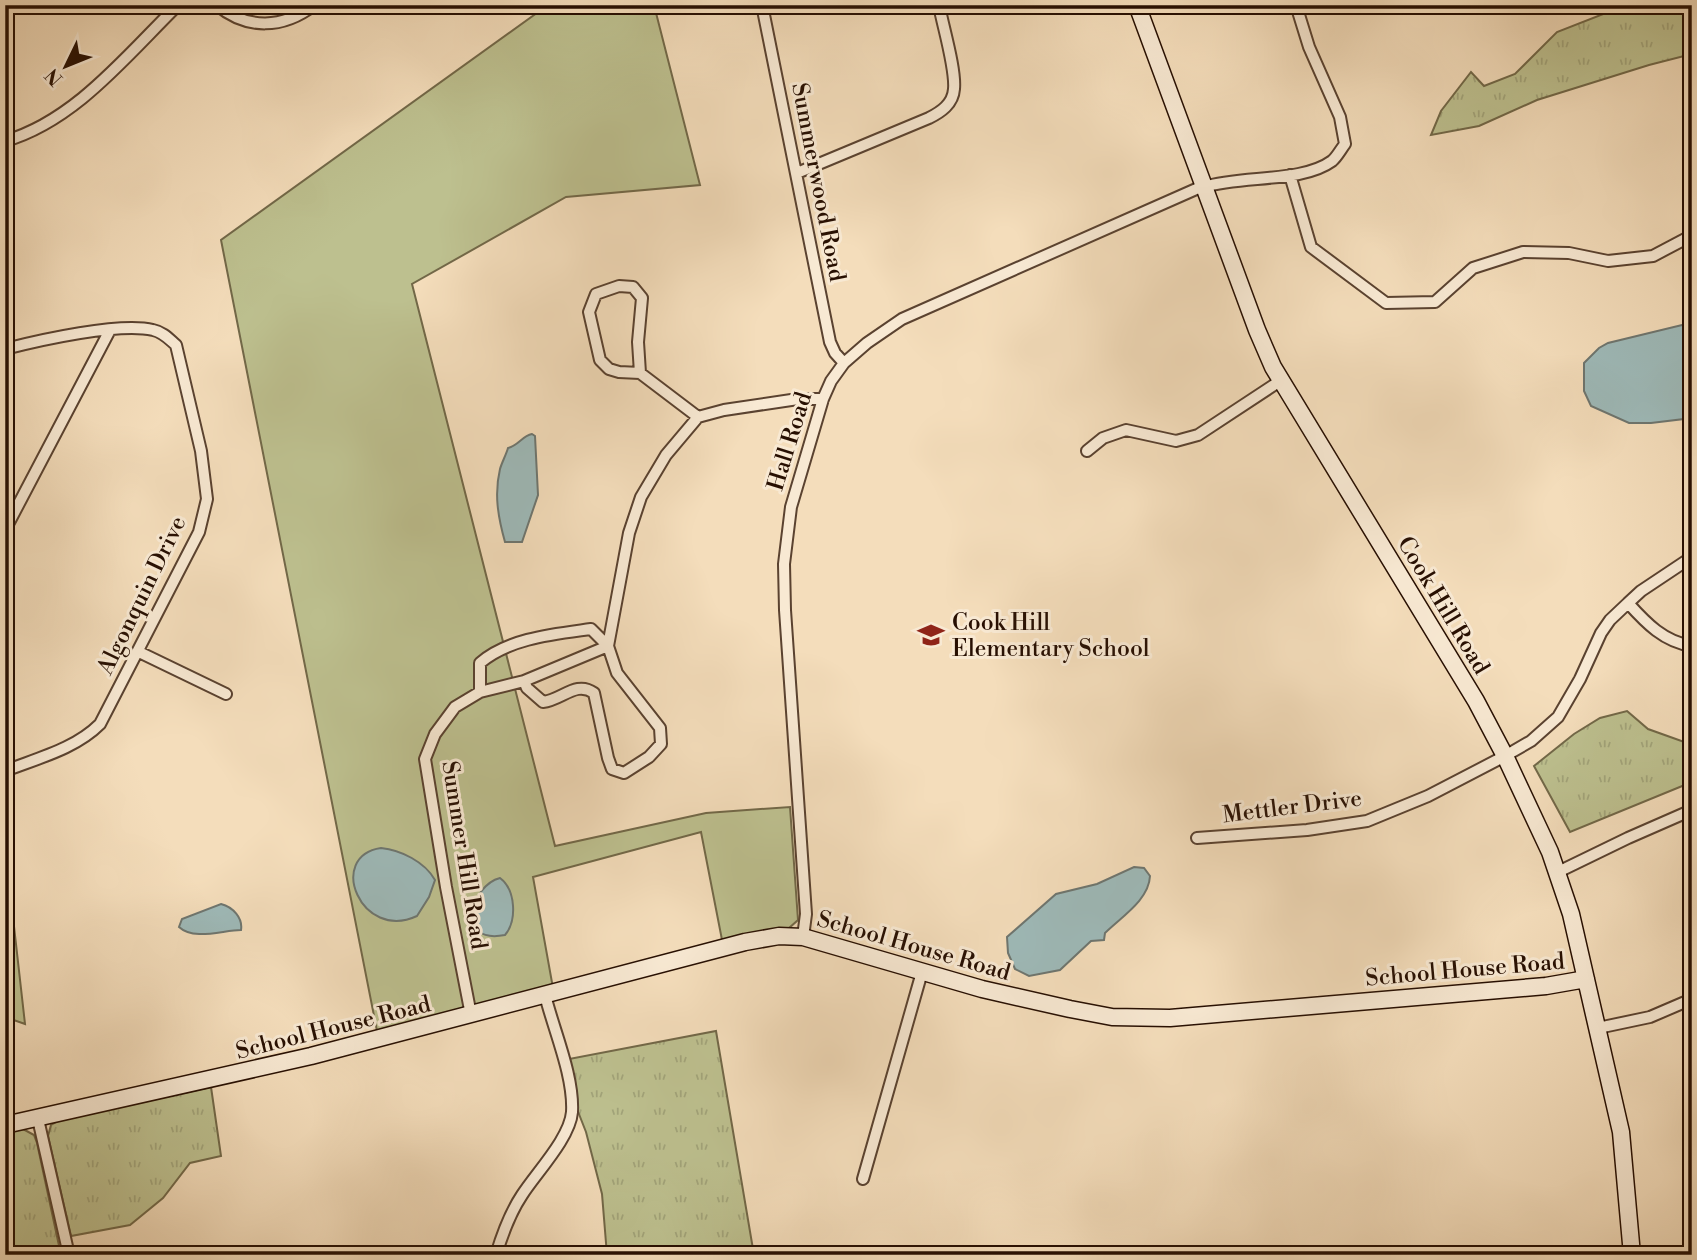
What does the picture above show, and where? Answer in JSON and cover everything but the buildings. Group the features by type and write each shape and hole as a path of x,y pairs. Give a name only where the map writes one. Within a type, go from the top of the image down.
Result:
{"street":[{"path":"5,141 35,131 61,116 178,5"},
{"path":"217,5 244,22 273,25 299,16 314,5"},
{"name":"Summerwood Road","path":"762,5 830,342 835,353 845,363"},
{"path":"796,173 929,118 949,104 954,82 939,5"},
{"name":"Cook Hill Road","path":"1137,5 1264,347 1280,381 1461,677 1505,756 1558,872 1572,914 1621,1132 1632,1255"},
{"name":"Hall Road","path":"803,937 806,914 784,565 791,507 823,399 831,381 845,363 867,343 902,319 1204,186 1232,179 1315,171 1334,160 1345,144 1340,117 1309,47 1296,5"},
{"path":"1290,175 1311,247 1386,303 1436,302 1473,268 1523,252 1569,253 1608,261 1653,256 1689,237 1692,232"},
{"path":"640,373 638,342 642,298 633,287 619,286 596,294 589,312 600,360 609,369 640,373 698,416"},
{"path":"5,530 110,330"},
{"name":"Algonquin Drive","path":"5,349 110,330 154,330 167,336 176,345 201,452 207,499 199,531 100,724 87,737 5,771"},
{"path":"1087,451 1103,438 1126,429 1176,441 1198,435 1280,381"},
{"path":"608,646 629,533 641,496 666,455 698,416 797,399 823,399"},
{"name":"Mettler Drive","path":"1197,838 1307,830 1367,821 1428,796 1505,756 1531,741 1558,717 1610,620 1641,591 1692,556"},
{"path":"1628,603 1665,637 1679,644 1692,646"},
{"path":"480,692 480,663 490,654 539,637 592,629 608,646 617,673 660,728 661,744 649,757 624,773 612,769 594,694 586,688 576,688 553,701 543,702 527,688 524,681"},
{"name":"Summer Hill Road","path":"471,1015 425,759 435,734 455,707 480,692 524,681 608,646"},
{"path":"139,652 226,694"},
{"path":"1558,872 1692,810"},
{"name":"School House Road","path":"5,1125 220,1079 746,942 779,936 803,937 982,989 1070,1009 1112,1017 1146,1019 1572,984 1586,979"},
{"path":"863,1180 922,972"},
{"path":"496,1255 520,1198 563,1137 572,1115 571,1092 545,995"},
{"path":"1598,1028 1650,1017 1692,999"},
{"path":"38,1119 69,1255"}],"green space":[{"path":"548,5 654,5 700,185 566,197 412,284 555,846 706,813 790,807 798,920 789,928 723,945 701,832 533,877 553,988 377,1031 221,240"},
{"path":"1642,5 1692,5 1692,54 1537,100 1479,126 1431,135 1441,111 1471,72 1484,86 1515,74 1557,32 1616,9"},
{"path":"1627,711 1648,729 1692,743 1692,782 1570,832 1534,766 1574,734 1600,718"},
{"path":"8,873 25,1024 5,1017 5,874"},
{"path":"716,1031 754,1255 607,1255 602,1194 586,1132 577,1109 569,1059"},
{"path":"211,1087 221,1156 190,1163 163,1198 130,1225 71,1236 48,1136 51,1125 60,1120"},
{"path":"23,1129 34,1135 37,1143 61,1255 5,1255 5,1131"}],"water":[{"path":"1682,325 1692,326 1692,418 1629,423 1591,406 1584,391 1584,363 1599,348 1608,343"},
{"path":"532,434 535,436 538,495 522,542 505,542 498,506 500,469 508,448"},
{"path":"381,848 412,858 435,880 429,897 417,916 397,921 380,917 366,908 357,895 353,880 356,866 364,854"},
{"path":"1134,867 1144,868 1150,876 1145,893 1105,933 1104,940 1091,941 1060,970 1029,976 1015,969 1008,953 1007,937 1056,894 1097,884"},
{"path":"500,878 512,898 512,922 505,935 489,936 479,931 473,923 472,913 481,891"},
{"path":"221,904 236,914 241,930 200,934 179,927 182,919"}],"place":[{"name":"Cook Hill Elementary School","path":"931,635"}]}
